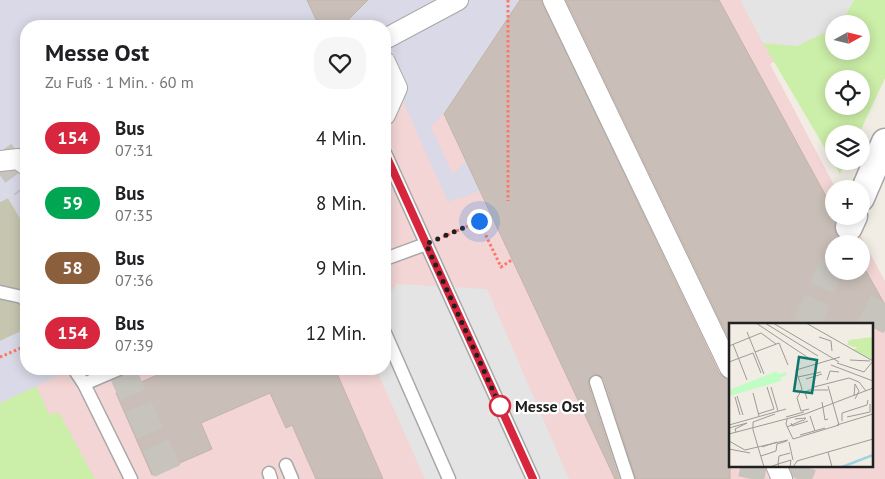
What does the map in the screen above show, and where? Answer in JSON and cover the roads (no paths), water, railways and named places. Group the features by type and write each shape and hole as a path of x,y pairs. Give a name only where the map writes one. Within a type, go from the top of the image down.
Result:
{"street":[{"path":"391,36 458,0"},
{"path":"553,0 729,366"},
{"path":"391,75 397,88 391,101"},
{"path":"869,180 885,142"},
{"path":"0,161 18,158 20,160"},
{"path":"776,466 782,479"}],"lane":[{"path":"391,166 533,479"},
{"path":"391,257 426,244"},
{"path":"0,292 20,297"},
{"path":"391,347 449,479"},
{"path":"78,375 131,479"},
{"path":"84,384 104,375"},
{"path":"596,382 628,479"},
{"path":"286,465 292,479"}],"tunnel":[{"path":"0,152 20,179"},
{"path":"807,323 825,280"},
{"path":"872,325 885,299"},
{"path":"124,375 171,479"},
{"path":"751,479 754,466"},
{"path":"797,479 803,466"}],"place":[{"name":"Messe Ost","path":"500,406"}]}
